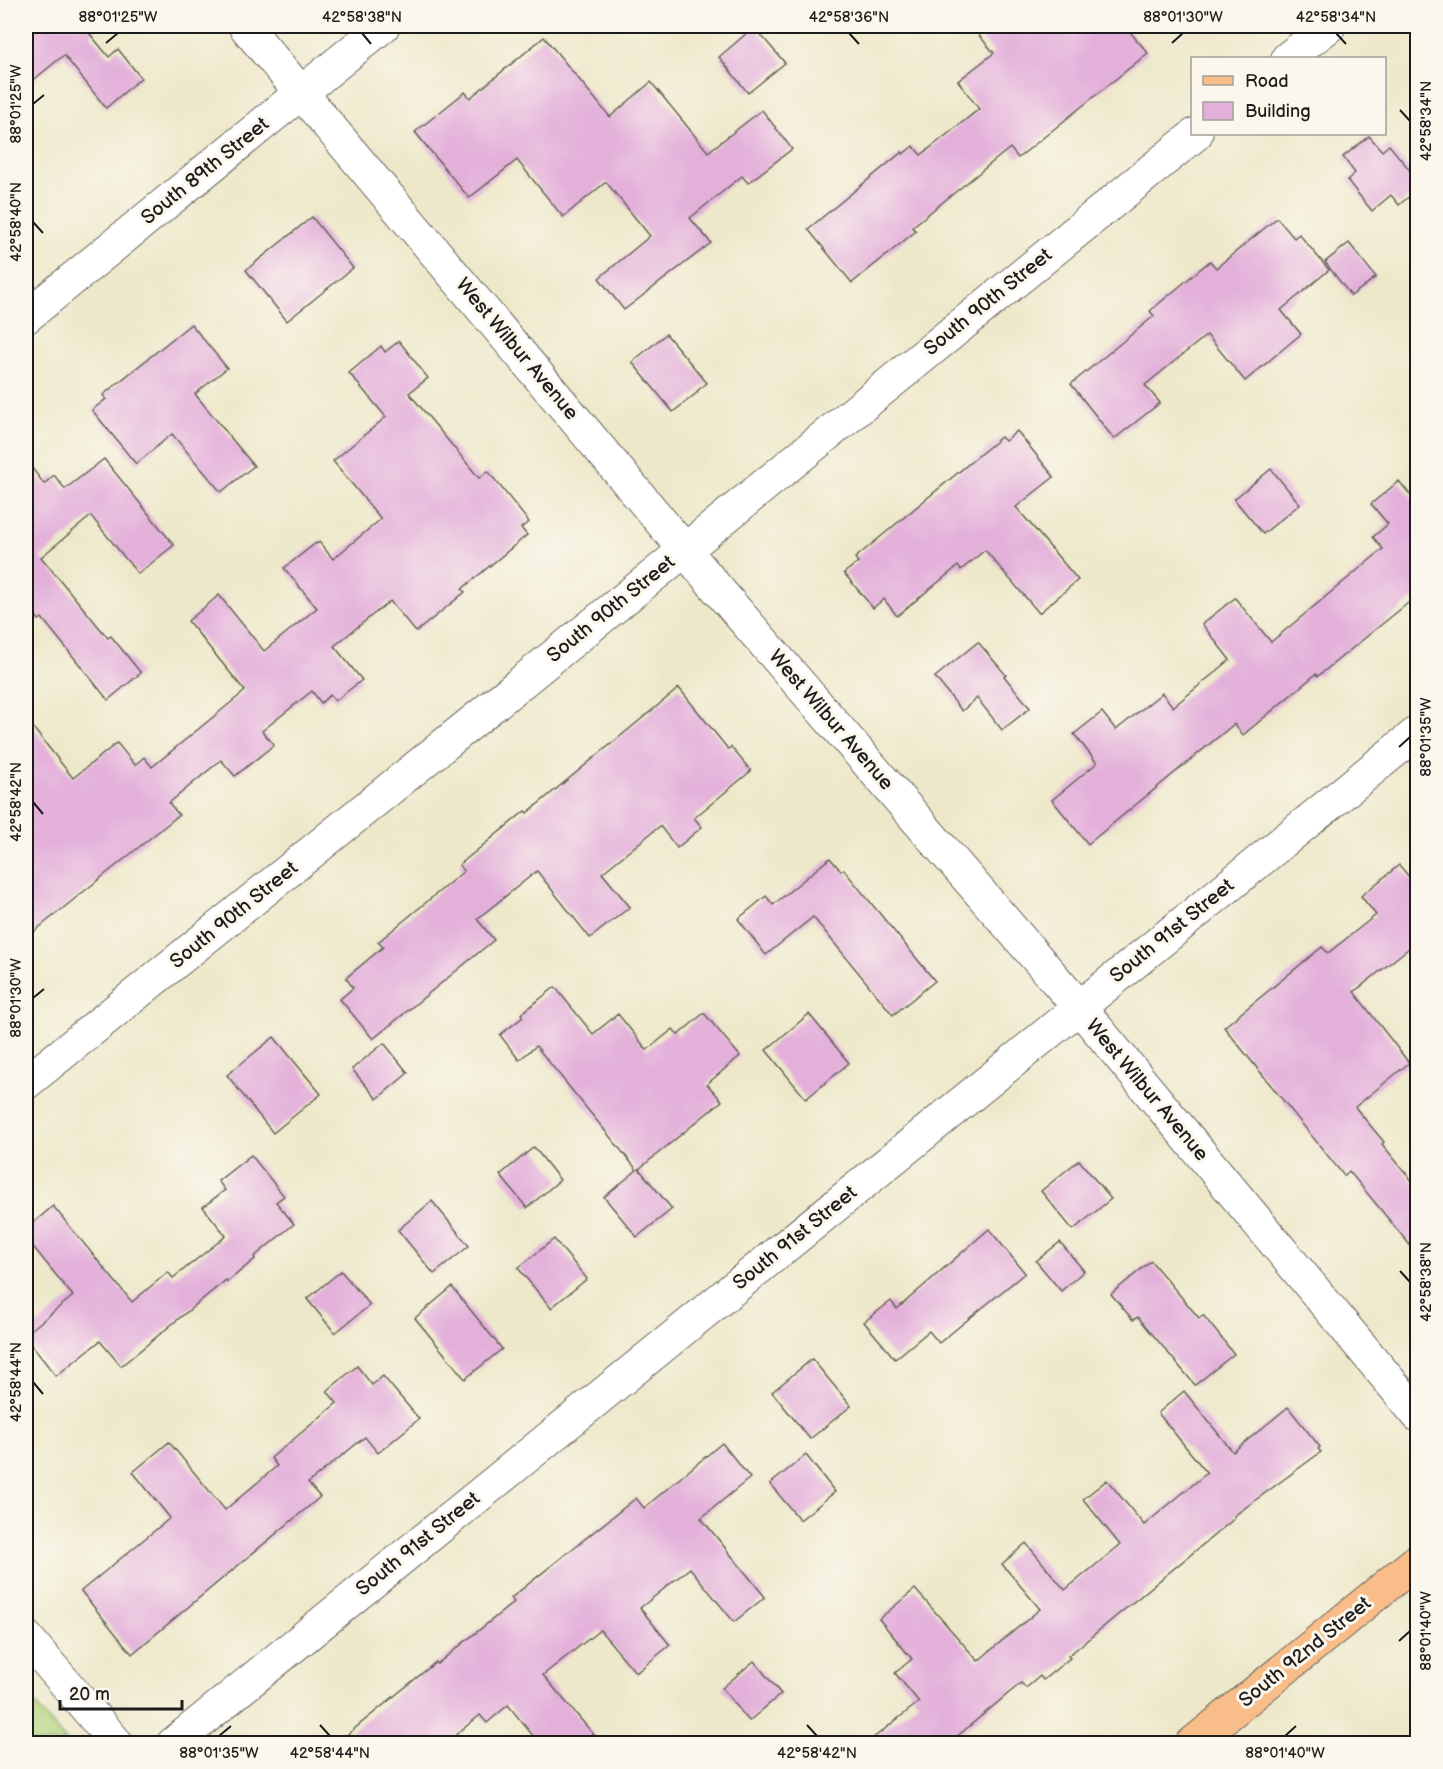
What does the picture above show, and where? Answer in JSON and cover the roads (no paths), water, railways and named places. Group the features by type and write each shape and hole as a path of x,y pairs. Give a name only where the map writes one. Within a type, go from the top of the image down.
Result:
{"main road":[{"name":"South 92nd Street","path":"1192,1743 1418,1560"}],"street":[{"name":"West Wilbur Avenue","path":"245,26 685,550 1079,1007 1418,1415"},
{"name":"South 89th Street","path":"26,317 383,26"},
{"path":"1289,57 1329,26"},
{"name":"South 90th Street","path":"26,1083 1195,135"},
{"name":"South 91st Street","path":"173,1743 1418,732"},
{"path":"26,1636 117,1743"}]}
